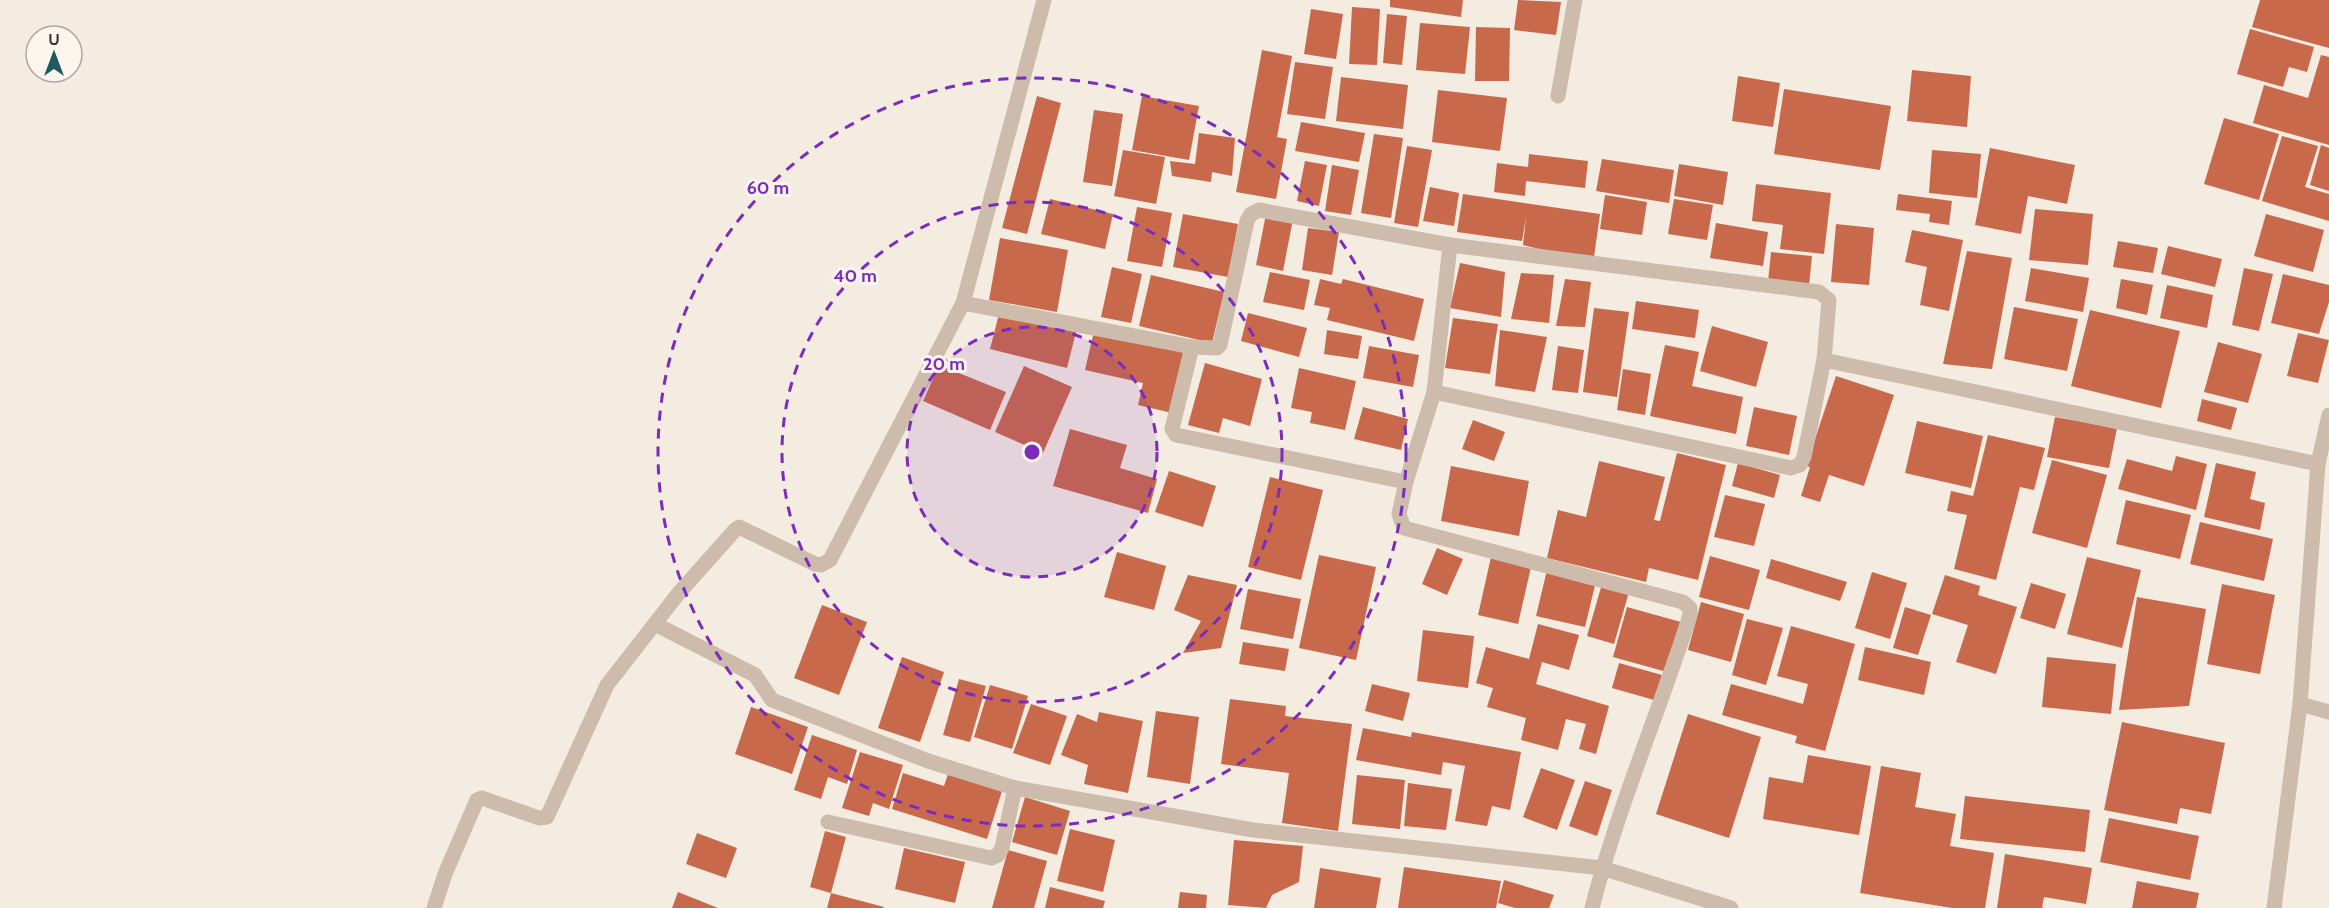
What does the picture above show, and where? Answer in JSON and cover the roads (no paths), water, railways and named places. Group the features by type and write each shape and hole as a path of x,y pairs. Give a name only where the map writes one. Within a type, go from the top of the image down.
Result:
{"street":[{"path":"434,908 445,874 477,800 482,798 539,818 547,817 607,685 685,586 739,527 814,564 821,565 830,560 963,303 1044,0"},
{"path":"1558,96 1575,0"},
{"path":"963,303 1192,347 1217,348 1220,345 1247,221 1251,214 1258,210 1449,245 1819,292 1829,300 1824,360 1804,457 1800,465 1791,468 1434,392"},
{"path":"1449,245 1434,392 1406,482 1399,514 1404,528 1683,602 1690,608 1690,615 1676,660 1602,868 1592,908"},
{"path":"1192,347 1172,429 1176,435 1406,482"},
{"path":"1824,360 2318,464"},
{"path":"2274,908 2300,704 2318,464 2329,415"},
{"path":"655,624 754,675 772,699 928,761 1015,788 1253,830 1602,868 1731,908"},
{"path":"2300,704 2329,712"},
{"path":"828,822 991,858 998,855 1002,848 1015,788"}]}
